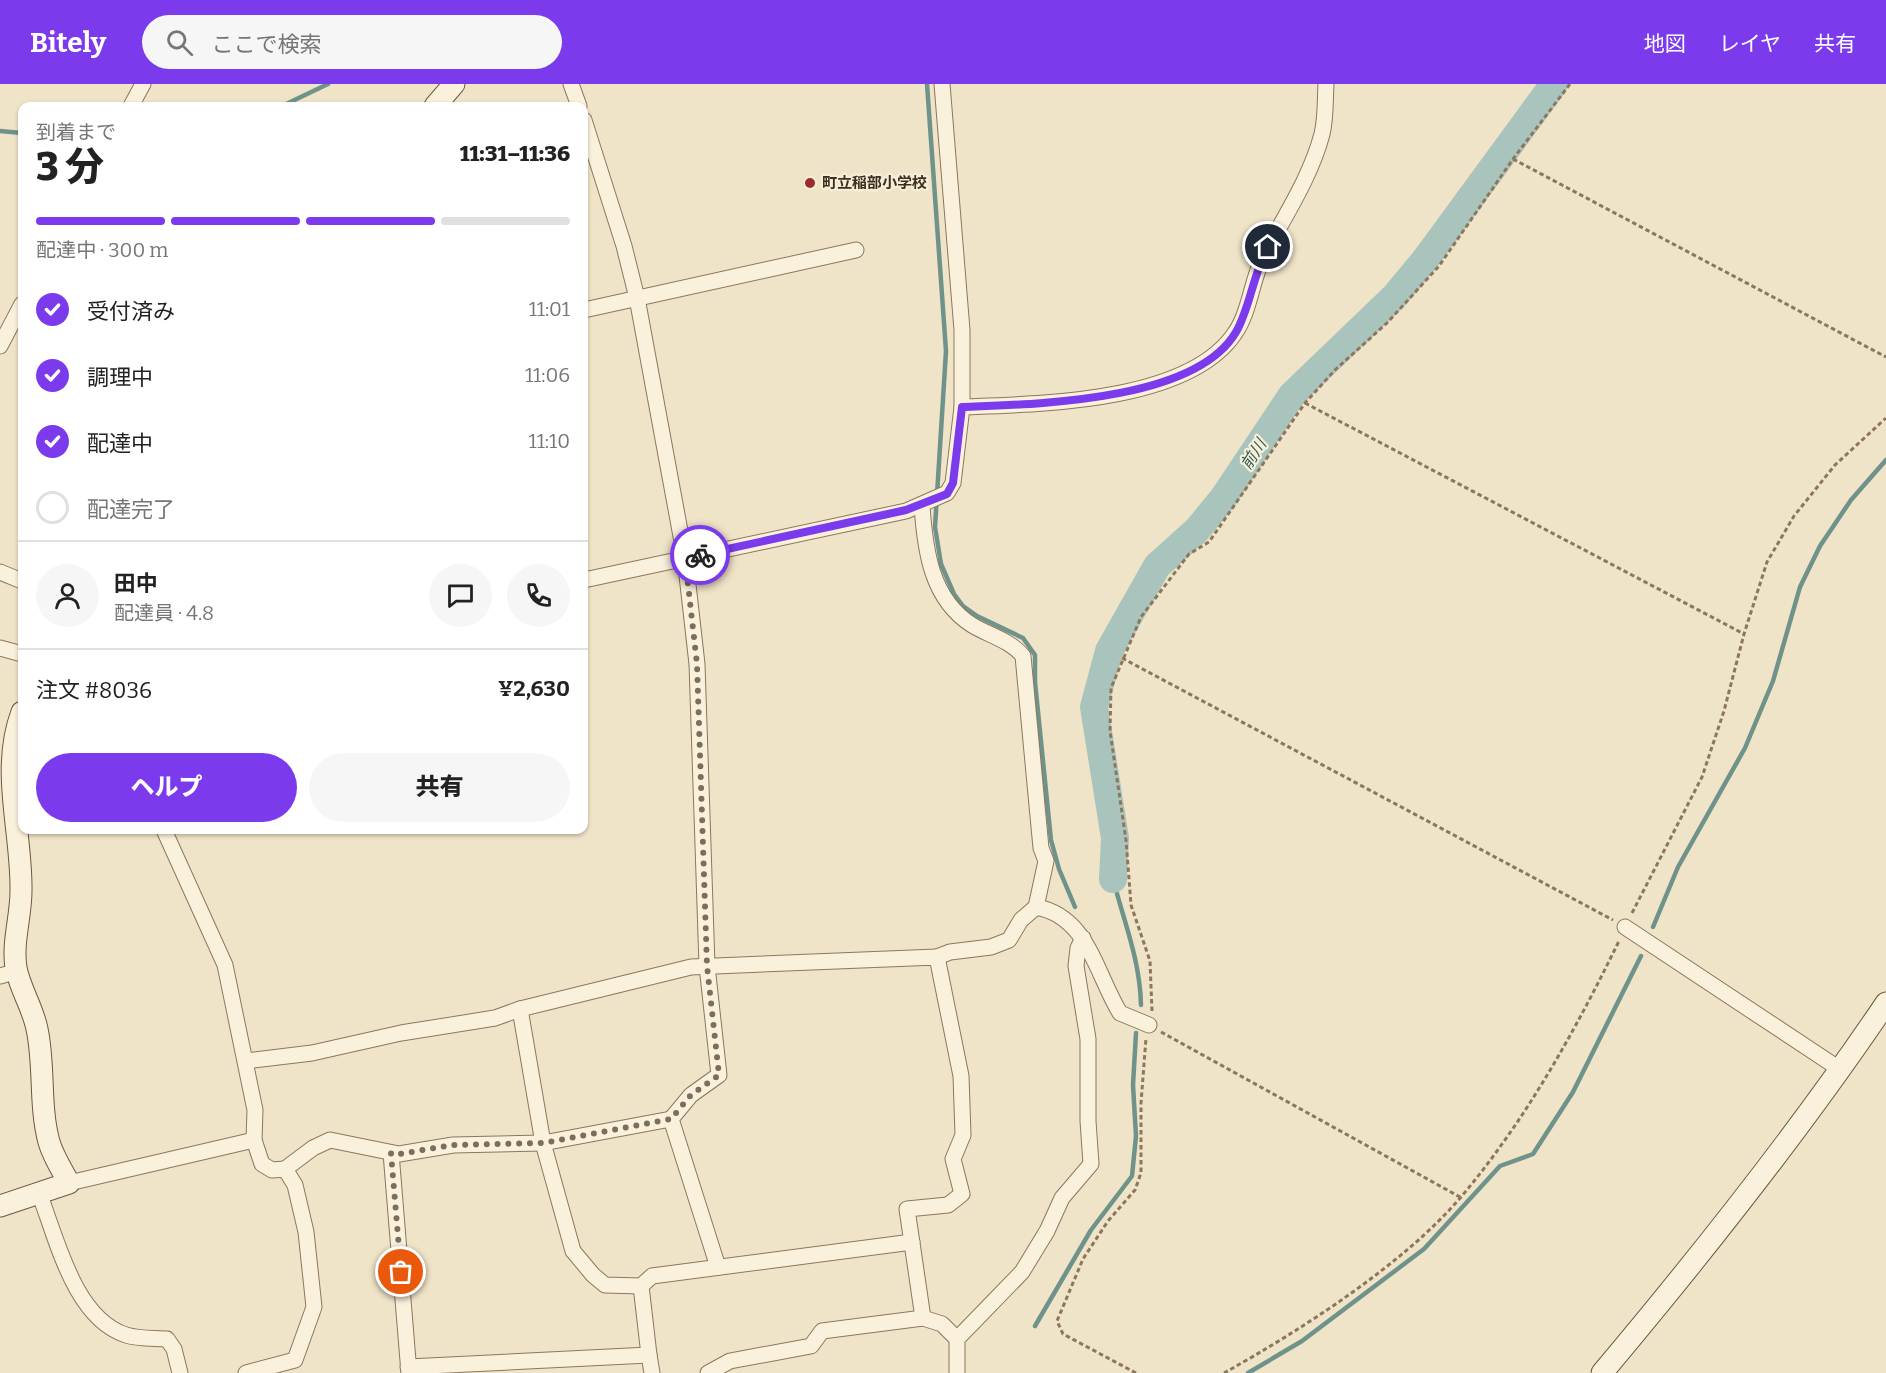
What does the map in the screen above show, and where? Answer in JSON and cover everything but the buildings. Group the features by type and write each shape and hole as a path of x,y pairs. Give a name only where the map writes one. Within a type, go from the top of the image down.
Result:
{"main road":[{"path":"438,102 454,84"},
{"path":"0,1206 69,1183 50,1143 44,1114 43,1056 35,1018 8,973 15,949 21,890 7,795 8,752 10,740 18,721"},
{"path":"1602,1373 1754,1188 1841,1070 1886,1003"}],"street":[{"path":"133,102 143,84"},
{"path":"571,84 578,102"},
{"path":"588,579 927,503 947,494 953,483 962,407 962,330 942,84"},
{"path":"962,407 1047,402 1128,392 1167,381 1220,353 1237,331 1257,266 1311,167 1323,131 1326,84"},
{"path":"166,834 225,965 255,1110 254,1140 262,1164 272,1170 285,1169 313,1148 330,1140 399,1154 453,1145 543,1143 671,1119 691,1095 719,1075 707,966 697,664 685,558 637,298 588,133"},
{"path":"588,309 856,250"},
{"path":"0,346 18,312"},
{"path":"246,1061 312,1053 401,1033 495,1018 520,1009 707,966 937,957 950,952 991,947 1009,940 1021,920 1035,907 1046,861 1041,848 1023,656 1018,650 961,617 945,599 928,557 927,503"},
{"path":"0,572 18,579"},
{"path":"0,648 18,653"},
{"path":"1035,907 1059,914 1083,938 1120,1013 1149,1025"},
{"path":"1625,927 1841,1070"},
{"path":"957,1373 957,1339 1022,1272 1047,1231 1062,1198 1091,1164 1088,1121 1088,1039 1076,966 1078,948 1083,938"},
{"path":"923,1318 907,1209 948,1204 962,1194 953,1159 963,1135 961,1076 937,957"},
{"path":"520,1009 543,1143 573,1251 593,1275 605,1285 641,1286 652,1276 912,1242"},
{"path":"671,1119 718,1267"},
{"path":"69,1183 254,1140"},
{"path":"391,1153 409,1370 649,1355"},
{"path":"246,1373 295,1360 314,1307 306,1232 295,1185 285,1169"},
{"path":"39,1193 71,1276 89,1310 104,1324 127,1335 167,1339 174,1349 180,1373"},
{"path":"641,1286 652,1373"},
{"path":"708,1373 730,1361 811,1346 822,1331 923,1318 942,1324 957,1339"}],"path":[{"path":"1136,1373 1063,1334 1057,1321 1083,1259 1108,1221 1135,1191 1141,1173 1143,1055 1154,1004 1149,961 1131,906 1126,840 1110,731 1111,688 1121,658 1141,617 1189,554 1209,542 1305,403 1335,370 1387,323 1439,266 1513,159 1570,84"},
{"path":"1513,159 1886,357"},
{"path":"1305,403 1744,634"},
{"path":"1224,1373 1287,1336 1416,1242 1461,1197 1536,1093 1579,1023 1702,777 1724,711 1744,634 1767,562 1794,516 1835,465 1886,418"},
{"path":"1121,658 1625,927"},
{"path":"1149,1025 1461,1197"}],"waterway":[{"path":"290,102 328,84"},
{"path":"927,84 946,351 935,527 941,564 954,594 963,606 977,616 1023,638 1035,655 1035,682 1051,840 1059,869 1075,907"},
{"name":"前川","path":"1113,879 1115,838 1094,707 1109,651 1157,566 1197,530 1224,497 1292,395 1395,296 1425,260 1554,84"},
{"path":"0,131 18,133"},
{"path":"1653,927 1678,867 1745,748 1773,681 1800,587 1820,546 1851,500 1886,460"},
{"path":"1113,879 1135,957 1141,1005"},
{"path":"1248,1373 1302,1341 1424,1249 1500,1166 1533,1154 1573,1092 1641,956"},
{"path":"1035,1326 1091,1230 1132,1176 1136,1136 1133,1085 1136,1033"}],"way so far":[{"path":"401,1272 391,1153 399,1154 453,1145 543,1143 671,1119 691,1095 719,1075 707,966 704,812 697,664 685,558 700,555"}],"place":[{"name":"町立稲部小学校","path":"810,183"}],"route":[{"path":"700,555 906,510 922,506 947,494 953,483 962,407 1047,402 1128,392 1167,381 1220,353 1237,331 1257,266 1268,247"}]}
